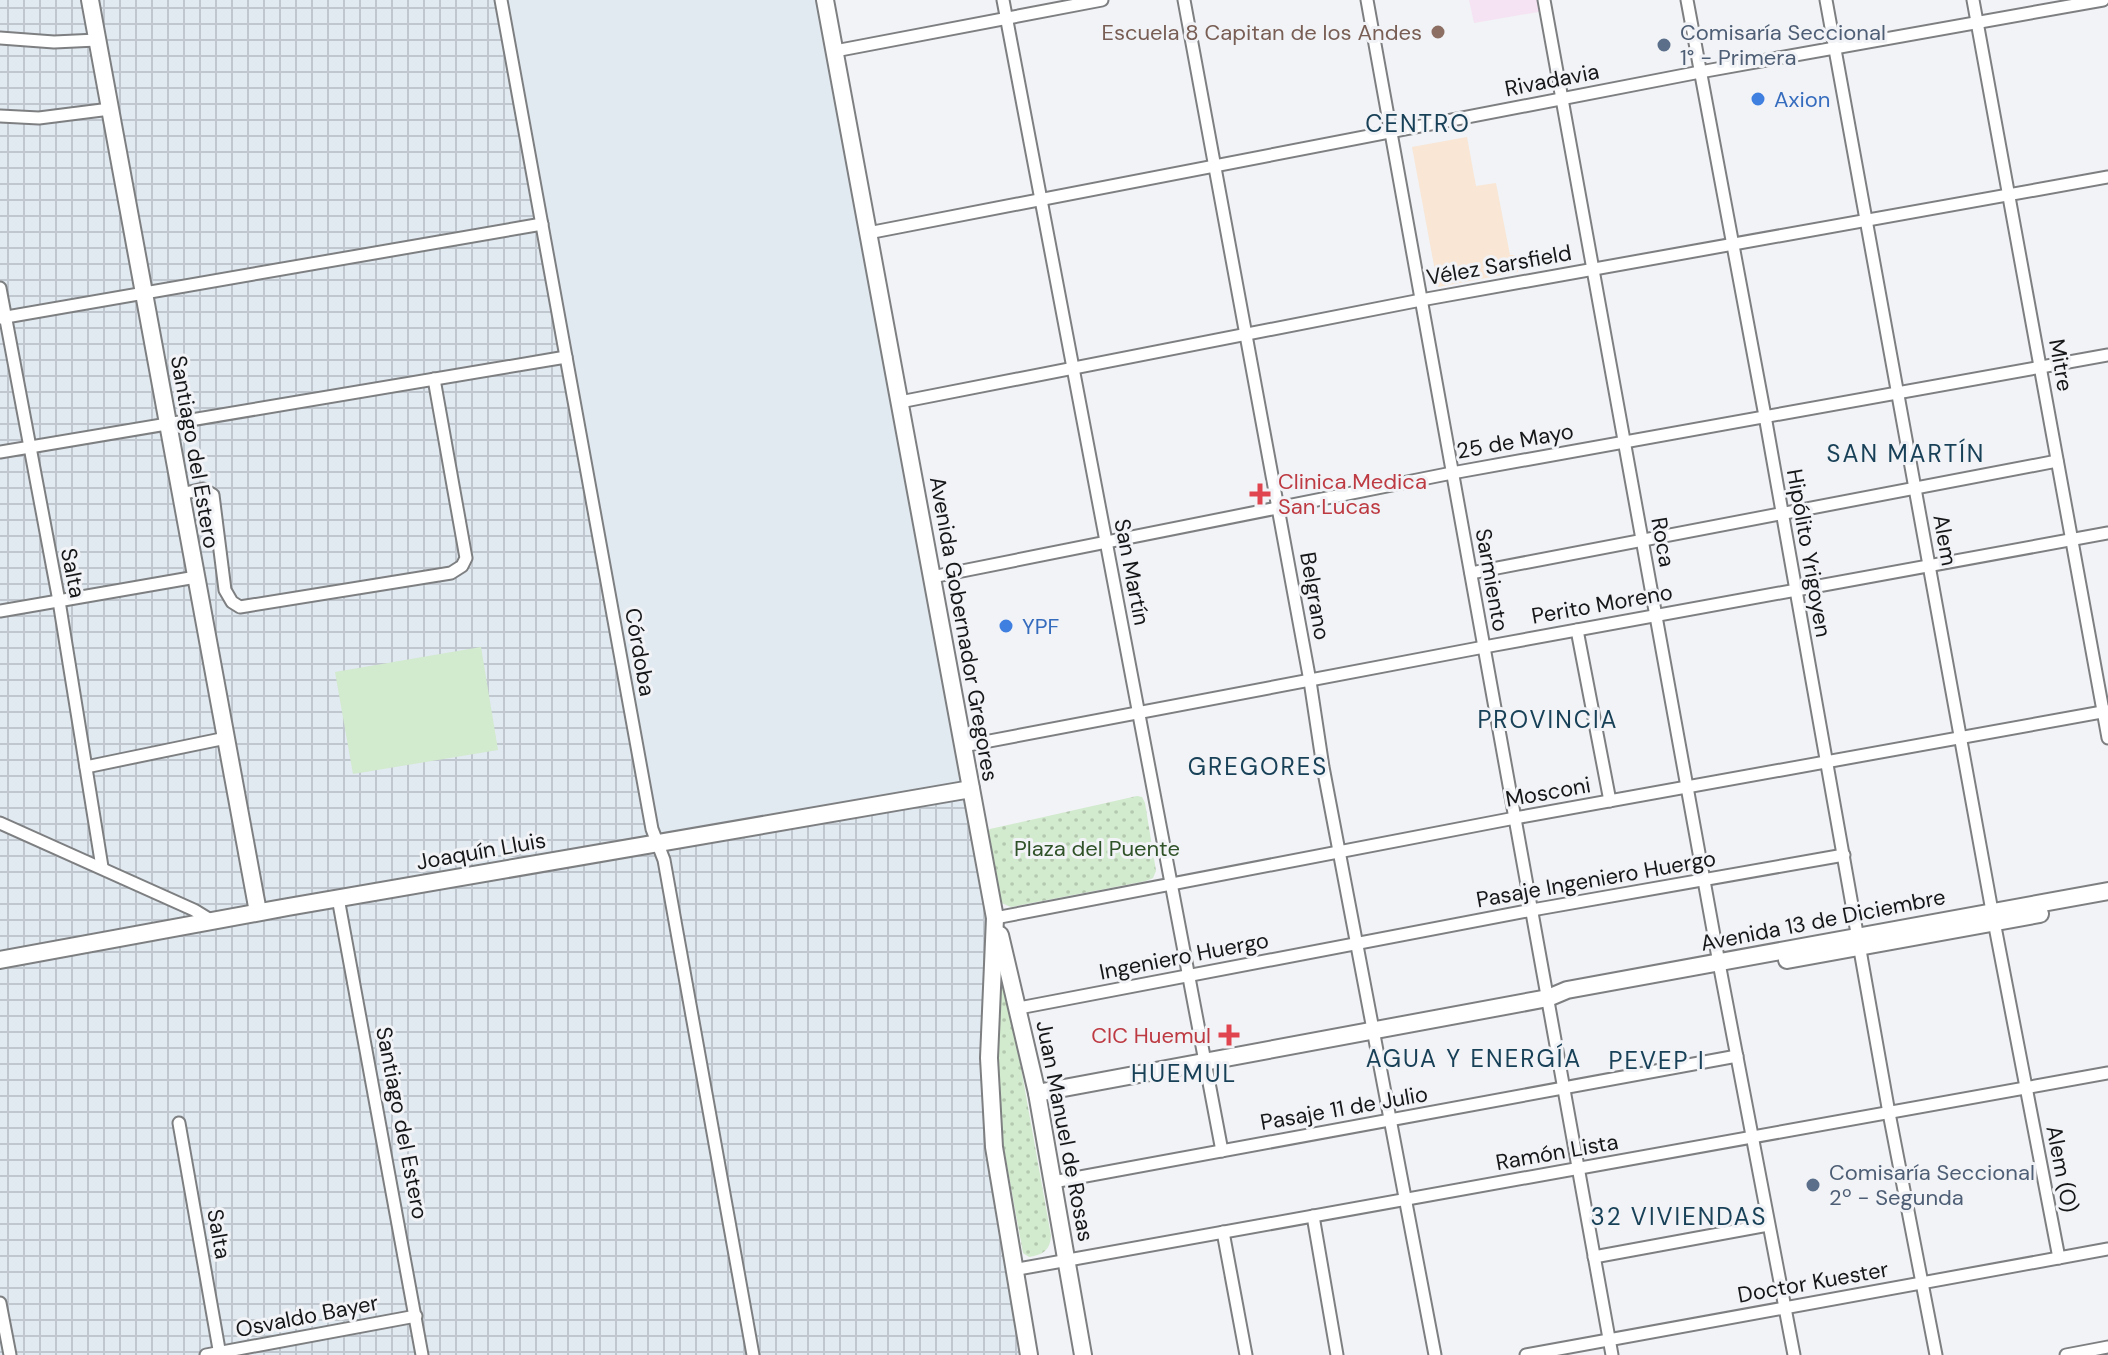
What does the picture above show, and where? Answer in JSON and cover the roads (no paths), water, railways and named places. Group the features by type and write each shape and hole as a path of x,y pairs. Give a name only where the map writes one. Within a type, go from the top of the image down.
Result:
{"street":[{"name":"Santiago del Estero","path":"90,0 258,912"},
{"name":"Córdoba","path":"501,0 652,829 664,860 753,1355"},
{"name":"Avenida Gobernador Gregores","path":"825,0 995,918 990,1023 994,1147 1029,1355"},
{"name":"San Martín","path":"1003,0 1222,1151"},
{"path":"835,51 1102,0"},
{"name":"Belgrano","path":"1184,0 1339,851 1435,1355"},
{"name":"Sarmiento","path":"1367,0 1612,1355"},
{"name":"Roca","path":"1544,0 1720,968 1794,1355"},
{"name":"Hipólito Yrigoyen","path":"1687,0 1765,416 1889,1113 1936,1355"},
{"name":"Alem","path":"1826,0 2026,1088"},
{"name":"Mitre","path":"1973,0 2106,712 2108,738"},
{"name":"Rivadavia","path":"868,233 1700,72 2103,0"},
{"path":"0,38 54,42 97,40"},
{"path":"0,116 39,118 110,109"},
{"name":"Vélez Sarsfield","path":"900,402 1421,300 2108,177"},
{"path":"3,318 542,224"},
{"name":"Salta","path":"0,288 3,318 59,601 102,867"},
{"name":"25 de Mayo","path":"932,577 1452,473 2108,355"},
{"path":"0,452 566,357"},
{"path":"181,494 203,489 213,495 225,590 232,602 240,607 451,573 462,566 466,558 434,379"},
{"path":"1471,573 2057,461"},
{"name":"Perito Moreno","path":"963,746 2108,533"},
{"path":"0,611 196,577"},
{"path":"1577,630 1610,801"},
{"name":"Mosconi","path":"995,918 1515,818 2106,712"},
{"path":"86,767 226,738"},
{"name":"Joaquín Lluis","path":"0,960 258,912 971,789"},
{"path":"0,823 102,867 212,921"},
{"name":"Pasaje Ingeniero Huergo","path":"1357,944 1844,855"},
{"name":"Avenida 13 de Diciembre","path":"1037,1093 1548,998 1569,1000 2108,891"},
{"name":"Santiago del Estero","path":"338,898 422,1355"},
{"name":"Avenida 13 de Diciembre","path":"1993,916 2108,902"},
{"name":"Juan Manuel de Rosas","path":"995,918 1037,1093 1083,1355"},
{"name":"Ingeniero Huergo","path":"1019,1008 1357,944"},
{"name":"Pasaje 11 de Julio","path":"1053,1182 1737,1056"},
{"name":"Ramón Lista","path":"1013,1270 2108,1073"},
{"name":"Alem (O)","path":"2026,1088 2059,1258"},
{"name":"Salta","path":"179,1123 220,1354"},
{"path":"1313,1216 1337,1355"},
{"path":"1594,1257 1768,1225"},
{"path":"1223,1232 1246,1355"},
{"name":"Doctor Kuester","path":"1526,1355 2108,1249"},
{"path":"0,1303 10,1355"},
{"name":"Osvaldo Bayer","path":"206,1355 416,1316"},
{"path":"2066,1355 2108,1347"}],"place":[{"name":"Escuela 8 Capitan de los Andes","path":"1438,32"},
{"name":"Comisaría Seccional 1° - Primera","path":"1664,45"},
{"name":"Axion","path":"1758,99"},
{"name":"Clinica Medica San Lucas","path":"1260,494"},
{"name":"YPF","path":"1006,626"},
{"name":"CIC Huemul","path":"1229,1035"},
{"name":"Comisaría Seccional 2º - Segunda","path":"1813,1185"}],"district":[{"name":"CENTRO","path":"1418,123"},
{"name":"SAN MARTÍN","path":"1906,453"},
{"name":"PROVINCIA","path":"1548,719"},
{"name":"GREGORES","path":"1258,766"},
{"name":"AGUA Y ENERGÍA","path":"1474,1058"},
{"name":"PEVEP I","path":"1657,1060"},
{"name":"HUEMUL","path":"1184,1073"},
{"name":"32 VIVIENDAS","path":"1679,1216"}],"park label":[{"name":"Plaza del Puente","path":"1097,848"}]}
